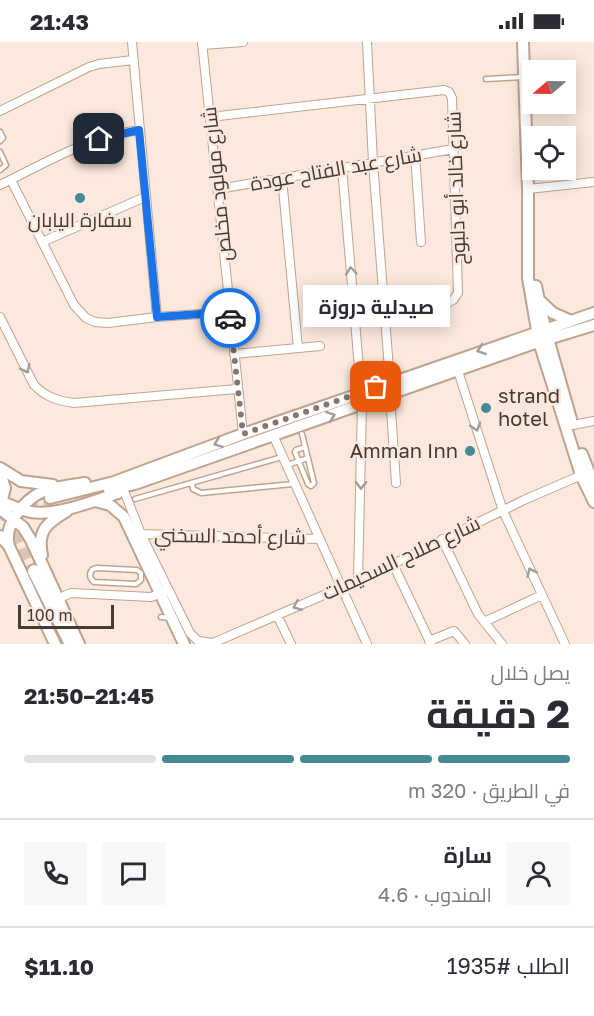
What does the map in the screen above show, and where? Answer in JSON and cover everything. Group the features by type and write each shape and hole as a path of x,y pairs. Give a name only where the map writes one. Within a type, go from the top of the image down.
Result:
{"main road":[{"path":"36,570 62,644"},
{"path":"36,570 71,644"}],"street":[{"path":"132,42 157,317"},
{"path":"202,44 243,42"},
{"path":"367,42 373,162 390,382"},
{"path":"523,42 524,60"},
{"name":"شارع مولود مخلص","path":"202,44 243,434"},
{"path":"0,111 89,67 133,60"},
{"name":"شارع خالد أبو دلبوح","path":"210,117 444,90 449,92 452,98 458,293 453,300 446,303 384,308"},
{"path":"525,114 528,266 542,335 594,502"},
{"path":"139,130 112,135 80,146 6,182 42,242 74,305 86,318 95,322 108,323 230,312"},
{"name":"شارع عبد الفتاح عودة","path":"218,189 454,149"},
{"path":"415,154 421,242"},
{"path":"342,167 361,392"},
{"path":"282,178 298,348"},
{"path":"528,189 594,182"},
{"path":"42,242 145,197"},
{"path":"528,266 540,301 542,335 573,425 584,474 594,485"},
{"path":"540,301 553,313 569,320"},
{"path":"50,502 273,435 390,396 458,371 542,335 569,320 594,313"},
{"path":"0,317 34,385 42,393 60,401 74,403 237,389"},
{"path":"1,505 34,513 50,512 95,501 124,491 243,434 361,392 542,335 594,325"},
{"path":"234,354 320,346"},
{"path":"458,371 503,511 565,644"},
{"path":"390,396 396,483"},
{"path":"358,580 362,405"},
{"path":"573,425 594,420"},
{"path":"273,435 367,644"},
{"path":"9,546 8,534 13,519 34,495 63,486 175,465"},
{"path":"0,468 21,480 63,486"},
{"path":"0,473 5,488 1,505"},
{"name":"شارع صلاح السحيمات","path":"124,491 164,592 192,636 198,641 213,644 393,564 584,474"},
{"path":"95,501 110,505 124,517 147,579 164,592 166,617 184,644"},
{"path":"1,505 26,531 36,570 59,602 79,644"},
{"path":"36,570 41,534 53,520 74,506"},
{"name":"شارع أحمد السخني","path":"141,534 318,539"},
{"path":"0,536 9,546 55,644"},
{"path":"442,540 478,614 502,644"},
{"path":"393,564 430,643 454,631 465,644"},
{"path":"59,602 71,593 151,597 164,592"},
{"path":"484,622 542,595"},
{"path":"277,615 291,644"}],"lane":[{"path":"486,79 522,77"},
{"path":"0,132 3,138 0,141"},
{"path":"0,152 6,165 1,169 6,182"},
{"path":"302,434 314,483 311,486 308,484 296,450 305,447"},
{"path":"135,499 284,461 299,461 308,458"},
{"path":"192,483 193,489 201,493 294,483"},
{"path":"97,568 135,570 147,579 133,584 96,582 92,580 90,573 92,569 97,568"},
{"path":"132,596 133,584"}],"tunnel":[{"path":"0,516 51,505"},
{"path":"8,515 34,571"}],"way so far":[{"path":"230,318 243,434 376,387"}],"place":[{"name":"سفارة اليابان","path":"80,198"},
{"name":"صيدلية دروزة","path":"376,387"},
{"name":"strand hotel","path":"486,408"},
{"name":"Amman Inn","path":"470,451"}],"route":[{"path":"99,139 139,130 157,317 230,312 230,318"}]}
